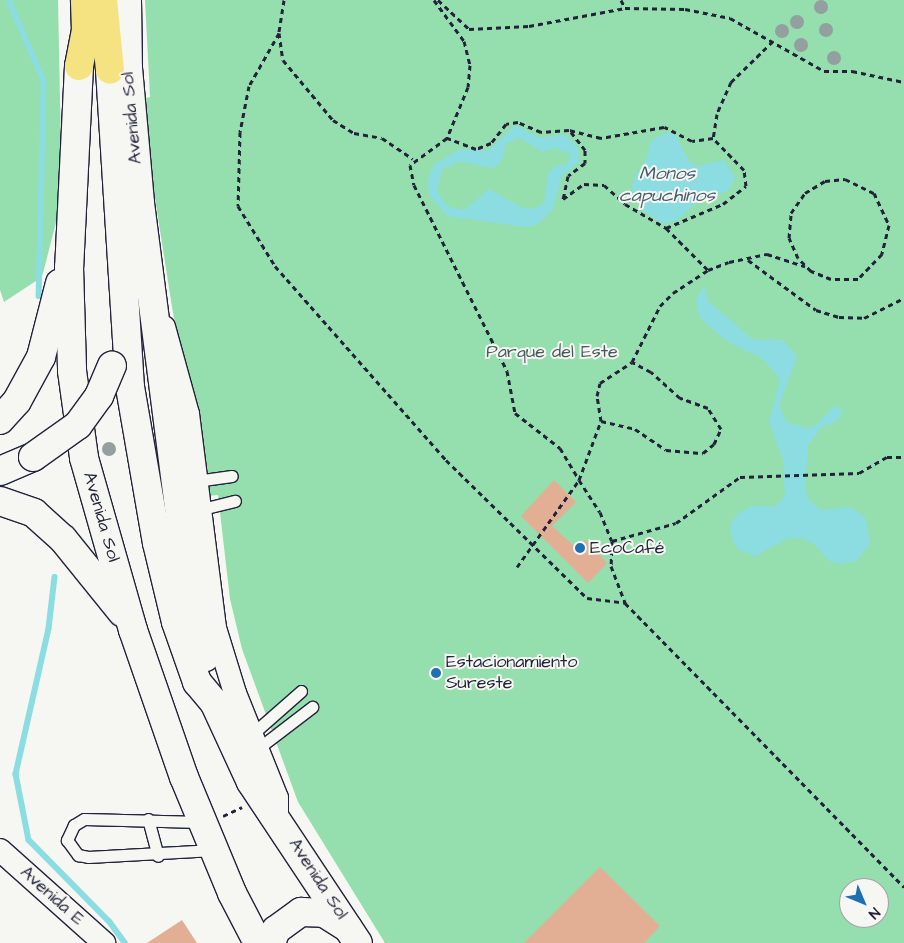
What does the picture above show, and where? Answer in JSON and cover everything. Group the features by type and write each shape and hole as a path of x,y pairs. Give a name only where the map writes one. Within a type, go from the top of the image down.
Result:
{"highway":[{"path":"72,0 79,66"},
{"path":"79,66 86,31 85,0"},
{"path":"103,0 110,70"}],"main road":[{"name":"Avenida Sol","path":"113,0 117,53 110,70 123,320 130,387 157,544 197,682 214,702 251,782 277,815 354,936"},
{"name":"Avenida Sol","path":"127,0 131,104 152,294 189,583 201,642 214,678 214,702"},
{"name":"Avenida Sol","path":"79,66 69,267 76,415 84,458 133,630 209,821 215,850 258,943"},
{"path":"0,420 17,401 41,357 54,293 69,267"},
{"path":"0,471 33,457 78,425 99,396 112,366 123,320"},
{"path":"0,501 34,513 63,539 133,630"},
{"path":"271,943 276,930 301,912 324,913 354,936"}],"street":[{"name":"Avenida Sol","path":"152,294 175,360 196,481 198,510 215,628 253,743 277,798 277,815"},
{"name":"Avenida E","path":"0,850 104,943"}],"lane":[{"path":"196,481 232,476"},
{"path":"198,510 235,500"},
{"path":"253,743 301,692"},
{"path":"253,743 312,706"},
{"path":"209,821 148,819 84,820 74,825 67,840 78,855 88,857 158,856 215,850"},
{"path":"148,819 158,856"}],"path":[{"path":"284,0 279,33 282,60 334,120 354,133 382,138 413,160"},
{"path":"436,0 469,29 529,26 625,8 685,9 730,18 824,71 852,71 904,82"},
{"path":"436,0 464,41 470,65 468,87 447,138 413,160 410,165 414,185 506,371 515,413 560,448 600,512 612,541 611,566 625,603 904,887"},
{"path":"621,0 625,8"},
{"path":"279,33 249,86 240,132 238,206 275,266 446,460 587,598 625,603"},
{"path":"713,138 717,114 731,82 773,41"},
{"path":"447,138 476,149 491,143 506,124 512,123 541,132 569,130 582,136 612,138 664,127 692,140 713,138"},
{"path":"569,130 585,150 585,163 568,176 563,199 584,184 604,185 625,204 666,228 708,270"},
{"path":"666,228 723,204 746,186 744,170 713,138"},
{"path":"517,567 579,480 601,421 597,396 600,383 632,362 660,306 708,270 767,254 805,266 822,276 858,279 874,266 882,254 889,225 874,193 857,182 838,179 826,181 804,193 789,224 792,248 805,266"},
{"path":"748,260 816,310 839,317 864,318 904,298"},
{"path":"601,421 635,429 666,450 703,453 714,444 721,429 708,408 680,398 651,372 632,362"},
{"path":"612,541 676,522 740,477 859,473 887,457 904,457"},
{"path":"209,821 245,805"}],"green space":[{"path":"0,0 58,0 62,199 42,277 4,302 0,290"},
{"name":"Parque del Este","path":"145,0 904,0 904,943 385,943 298,802 242,649 230,599 218,495 207,496 172,307 147,147 143,99 150,97"}],"water":[{"path":"515,125 540,138 565,134 578,147 579,162 562,175 553,209 538,224 526,227 447,216 429,194 428,181 433,165 460,149 488,151","holes":["519,138 543,152 555,148 571,154 566,165 555,165 548,174 544,203 532,209 523,208 489,189 464,210 447,206 437,191 442,169 461,161 490,168 497,166 504,156 505,144"]},
{"name":"Monos capuchinos","path":"669,132 676,136 690,162 698,166 724,160 735,178 728,191 700,199 678,220 663,224 641,209 632,192 633,180 647,158 651,140"},
{"path":"704,285 708,301 752,339 783,340 797,356 779,406 787,422 808,428 815,426 835,405 843,411 838,420 820,428 808,446 805,489 809,500 821,510 851,507 866,518 870,544 856,561 840,564 829,561 814,544 801,538 787,539 755,556 739,550 732,540 730,525 737,514 752,506 775,506 785,496 783,459 769,422 780,379 763,359 725,340 699,317 696,300"}],"building":[{"path":"554,480 576,502 552,526 574,546 586,540 607,563 588,583 521,516"},
{"path":"600,867 660,926 644,943 524,943"},
{"path":"182,920 197,943 147,943"}],"waterway":[{"path":"9,0 44,81 39,296"},
{"path":"55,577 49,629 16,774 29,840 110,922 125,943"}],"place":[{"name":"EcoCafé","path":"580,548"},
{"name":"Estacionamiento Sureste","path":"436,673"}]}
